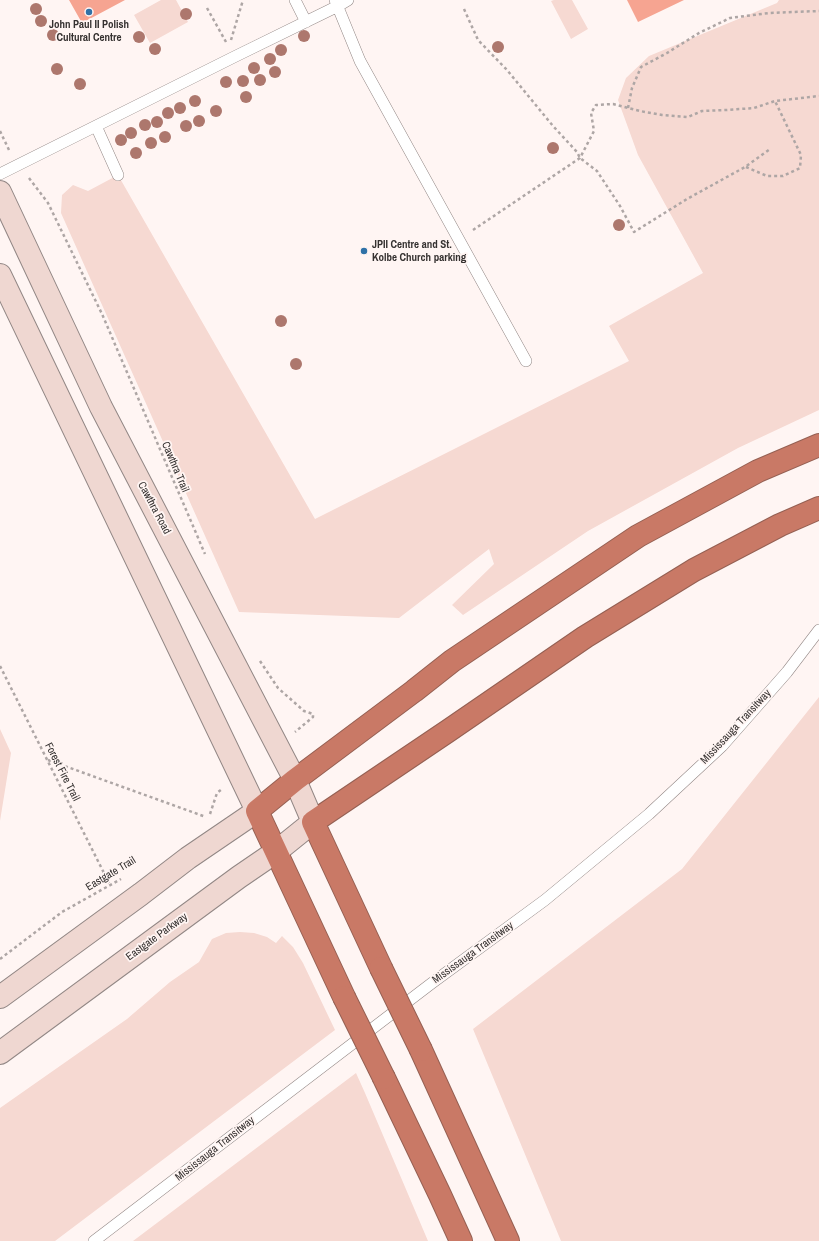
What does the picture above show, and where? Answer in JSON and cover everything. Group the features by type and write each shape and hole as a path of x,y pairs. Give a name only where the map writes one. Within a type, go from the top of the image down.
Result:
{"highway":[{"path":"460,1241 440,1195 344,997 257,811 295,780 452,661 638,536 758,471 819,445"},
{"path":"508,1241 421,1050 313,822 585,637 694,570 780,525 819,508"}],"main road":[{"name":"Cawthra Road","path":"0,192 101,407 295,780 313,822"},
{"path":"0,275 257,811 188,858 0,997"},
{"name":"Eastgate Parkway","path":"0,1053 239,877 277,851 313,822"}],"lane":[{"path":"295,0 306,22"},
{"path":"0,174 306,22 337,3 348,0"},
{"path":"337,3 360,61 526,361"},
{"path":"96,126 118,175"},
{"name":"Mississauga Transitway","path":"94,1241 420,992 545,900 649,814 722,746 787,672 819,630"}],"path":[{"path":"231,40 243,0"},
{"path":"207,8 234,57"},
{"path":"464,9 478,40 507,70 553,126 577,152 580,158 597,171 620,206 634,232 687,199 745,167 770,149"},
{"path":"628,108 632,88 640,67 667,53 699,32 730,18 769,13 819,11"},
{"path":"459,240 580,158 594,131 591,113 596,106 613,104 662,115 688,116 702,111 754,108 775,101 819,96"},
{"path":"745,167 766,176 784,176 800,168 801,155 775,101"},
{"path":"0,130 12,156"},
{"name":"Cawthra Trail","path":"48,203 102,314 206,556"},
{"path":"258,658 278,688 304,711 313,714 313,717"},
{"name":"Forest Fire Trail","path":"0,666 110,886"},
{"path":"47,759 209,818"},
{"path":"202,823 209,818 217,793"},
{"name":"Eastgate Trail","path":"0,959 62,912 122,878"}],"shaded area":[{"path":"161,0 176,0 188,22 150,43 134,15"},
{"path":"572,0 588,29 571,39 551,1"},
{"path":"779,0 819,0 819,410 738,448 588,531 463,615 452,605 494,564 489,549 399,618 239,612 61,213 62,195 73,185 88,191 118,175 315,519 629,361 609,326 703,273 638,155 618,100 626,78 649,56 777,3"},
{"path":"819,697 819,1241 561,1241 473,1029 682,869"},
{"path":"0,729 11,753 0,821"},
{"path":"226,933 254,933 267,937 276,943 282,936 293,947 303,963 335,1030 55,1241 0,1241 0,1108 127,1019 170,982 199,962 212,939"},
{"path":"356,1073 428,1241 133,1241"}],"building":[{"name":"John Paul II Polish Cultural Centre","path":"69,0 125,0 82,23"},
{"path":"627,0 684,0 638,22"}],"place":[{"name":"John Paul II Polish Cultural Centre","path":"89,12"},
{"name":"JPII Centre and St. Kolbe Church parking","path":"364,251"}]}
